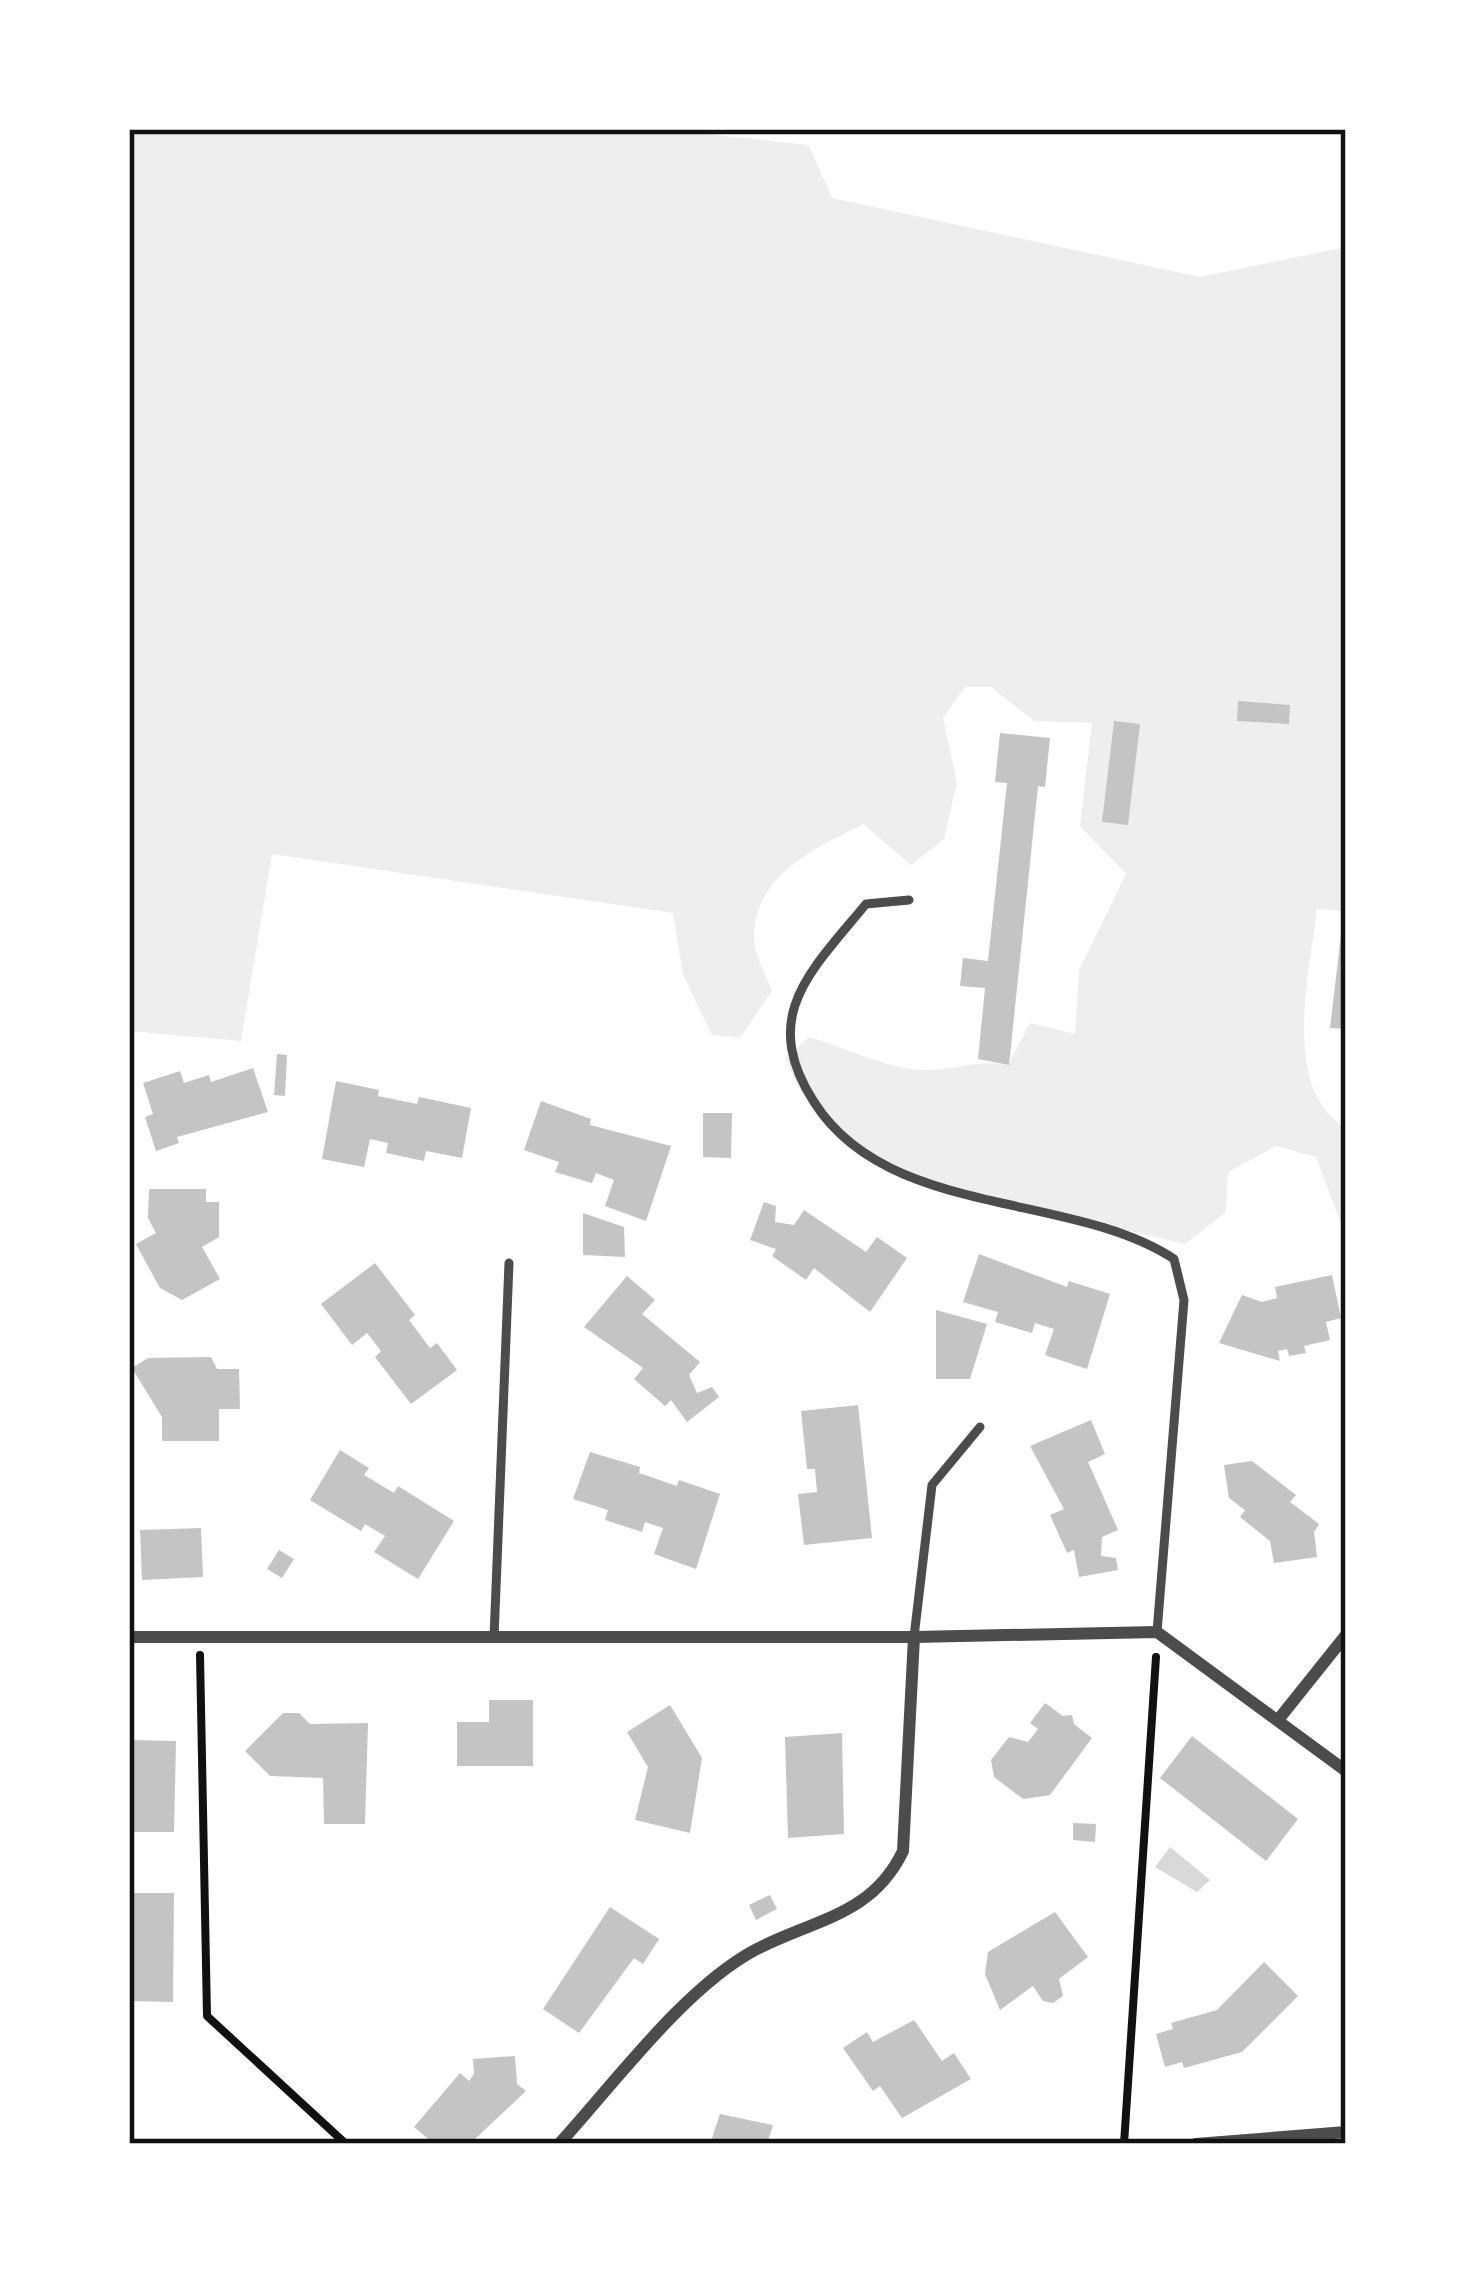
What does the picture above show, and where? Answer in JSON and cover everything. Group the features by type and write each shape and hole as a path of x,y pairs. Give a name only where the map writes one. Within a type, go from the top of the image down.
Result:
{"street":[{"path":"129,1637 914,1637 1157,1632 1346,1772"},
{"path":"1278,1720 1346,1635"},
{"path":"559,2144 700,1993 751,1952 851,1909 888,1882 903,1851 914,1637"},
{"path":"1196,2144 1346,2132"}],"lane":[{"path":"909,900 866,904 825,953 788,1013 792,1068 831,1128 925,1185 1142,1238 1174,1259 1184,1300 1157,1632"},
{"path":"494,1638 509,1263"},
{"path":"914,1637 932,1485 980,1427"}],"path":[{"path":"1124,2144 1157,1632"},
{"path":"199,1636 207,2016 346,2144"}],"shaded area":[{"path":"129,129 661,129 809,145 832,198 1200,277 1346,247 1346,911 1317,909 1304,1028 1313,1087 1326,1110 1346,1128 1346,1219 1339,1219 1316,1157 1276,1146 1228,1172 1226,1212 1185,1244 1018,1206 898,1166 847,1137 809,1101 786,1057 809,1037 881,1062 922,1070 1008,1065 1030,1023 1075,1034 1079,970 1126,874 1080,826 1092,723 1034,721 991,687 965,687 943,718 957,783 944,839 911,865 863,824 807,854 764,897 754,938 772,991 740,1038 712,1035 683,975 673,913 272,854 241,1041 129,1031"},
{"path":"1170,1847 1210,1880 1197,1892 1155,1867"}],"building":[{"path":"1238,701 1290,705 1289,724 1237,721"},
{"path":"1114,721 1140,724 1128,825 1102,822"},
{"path":"1000,733 1050,738 1045,787 1038,786 1009,1065 978,1059 985,988 960,986 963,958 988,961 1007,783 995,782"},
{"path":"1346,918 1346,1029 1330,1028"},
{"path":"277,1054 287,1055 285,1096 274,1095"},
{"path":"253,1068 268,1112 177,1137 179,1143 156,1151 145,1117 153,1114 143,1083 180,1071 184,1083 209,1075 211,1082"},
{"path":"336,1081 417,1104 419,1097 471,1108 462,1158 426,1151 424,1161 386,1153 388,1143 370,1139 364,1167 322,1159"},
{"path":"541,1101 591,1119 590,1125 671,1146 646,1221 605,1206 614,1180 596,1173 592,1183 555,1172 559,1162 524,1150"},
{"path":"703,1113 732,1113 731,1158 703,1157"},
{"path":"149,1189 206,1189 206,1202 219,1202 219,1237 202,1247 220,1279 182,1300 160,1288 136,1244 156,1233 148,1218"},
{"path":"764,1202 776,1206 775,1222 794,1225 804,1210 866,1252 877,1237 907,1258 870,1312 814,1268 806,1280 772,1256 776,1249 750,1240"},
{"path":"583,1213 624,1227 625,1257 583,1255"},
{"path":"979,1254 1067,1287 1069,1281 1110,1294 1087,1369 1045,1355 1054,1329 1035,1323 1032,1333 995,1322 998,1312 963,1302"},
{"path":"375,1263 415,1315 409,1320 430,1348 437,1343 457,1370 411,1404 375,1357 381,1351 367,1333 352,1345 321,1304"},
{"path":"1332,1275 1341,1318 1326,1322 1330,1340 1304,1346 1306,1353 1289,1356 1287,1349 1278,1351 1280,1361 1219,1343 1242,1295 1262,1302 1277,1298 1275,1287"},
{"path":"627,1276 655,1300 642,1314 700,1362 689,1375 697,1393 712,1387 719,1397 687,1422 671,1400 665,1406 634,1379 643,1368 584,1327"},
{"path":"936,1310 987,1324 970,1379 936,1379"},
{"path":"211,1357 217,1369 239,1369 240,1409 219,1409 219,1441 162,1441 162,1417 132,1368 148,1358"},
{"path":"858,1405 872,1538 804,1545 798,1494 817,1492 815,1469 807,1469 801,1411"},
{"path":"1091,1420 1105,1454 1088,1462 1118,1530 1102,1537 1101,1556 1116,1558 1118,1570 1079,1577 1074,1550 1067,1553 1050,1515 1064,1509 1030,1446"},
{"path":"340,1450 369,1468 364,1475 394,1493 398,1486 454,1521 418,1579 374,1552 385,1536 365,1524 361,1531 310,1500"},
{"path":"590,1452 640,1467 639,1473 677,1486 679,1480 720,1494 696,1569 654,1554 663,1528 645,1522 642,1532 605,1520 608,1510 573,1499"},
{"path":"1252,1461 1296,1495 1290,1502 1319,1524 1314,1532 1317,1557 1274,1563 1270,1541 1240,1517 1245,1510 1229,1498 1224,1465"},
{"path":"201,1528 203,1577 142,1580 140,1530"},
{"path":"279,1550 294,1559 282,1578 267,1569"},
{"path":"489,1700 533,1700 533,1766 457,1766 457,1722 489,1722"},
{"path":"1045,1703 1063,1716 1072,1715 1074,1724 1092,1738 1050,1795 1023,1799 994,1777 991,1760 1009,1737 1028,1742 1038,1729 1030,1723"},
{"path":"670,1705 702,1758 690,1833 635,1820 648,1767 627,1732"},
{"path":"283,1713 299,1713 310,1724 368,1723 365,1824 324,1824 323,1778 270,1776 245,1751"},
{"path":"842,1733 844,1834 788,1838 785,1737"},
{"path":"1192,1736 1298,1819 1266,1861 1160,1778"},
{"path":"129,1740 176,1741 174,1832 129,1832"},
{"path":"1073,1823 1096,1824 1095,1842 1073,1840"},
{"path":"129,1893 174,1893 173,2002 129,2001"},
{"path":"770,1895 777,1909 756,1920 749,1905"},
{"path":"610,1907 659,1939 643,1964 634,1958 579,2033 543,2009"},
{"path":"1055,1912 1088,1957 1059,1979 1063,1996 1053,2003 1043,2001 1033,1986 1000,2010 985,1974 988,1952"},
{"path":"1264,1962 1298,1996 1242,2052 1184,2068 1182,2062 1165,2067 1156,2034 1173,2029 1171,2023 1217,2010"},
{"path":"914,2020 942,2061 954,2053 971,2079 902,2118 880,2086 873,2091 843,2048 867,2032 873,2042"},
{"path":"515,2056 517,2084 526,2091 474,2140 433,2143 414,2127 460,2073 469,2081 474,2074 473,2059"},
{"path":"720,2114 773,2125 767,2144 710,2144"}]}
